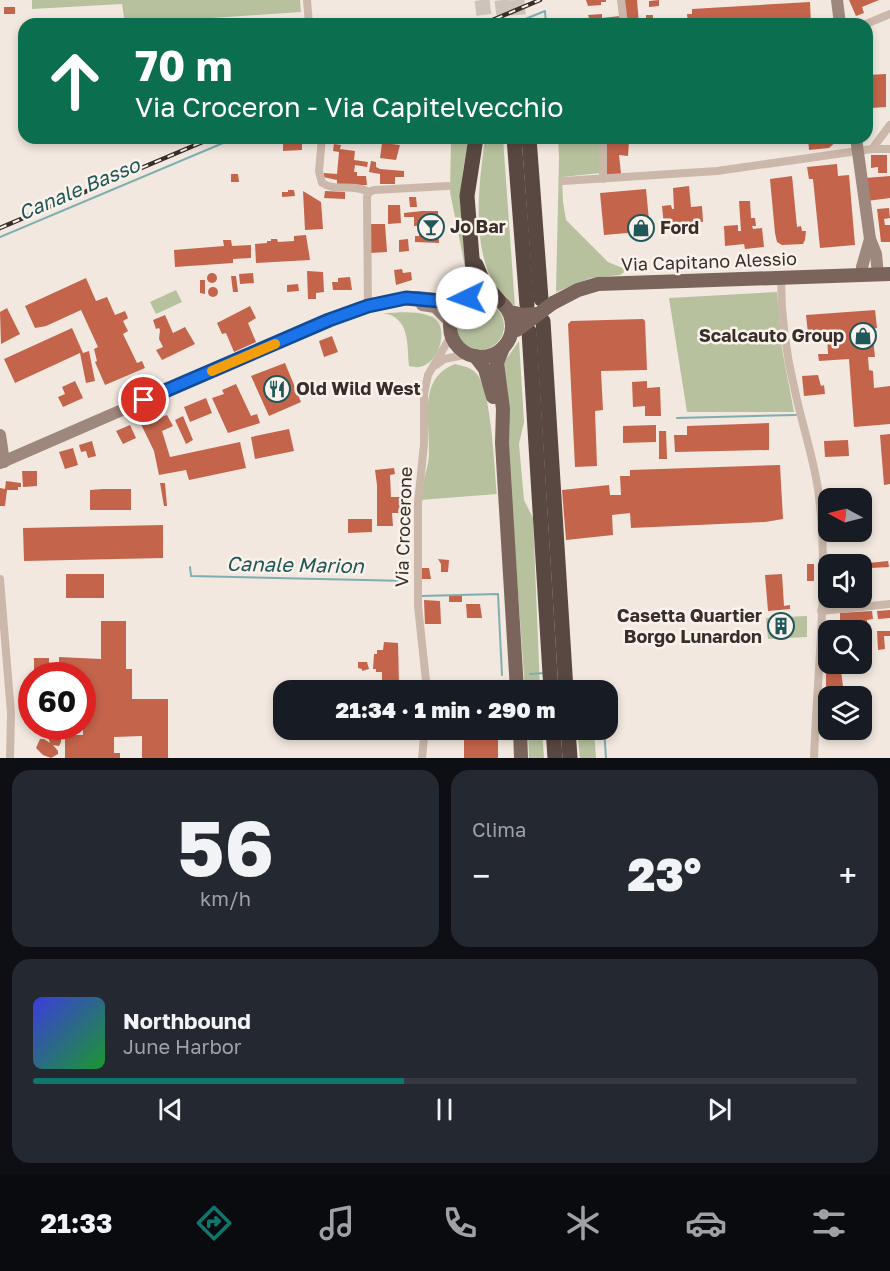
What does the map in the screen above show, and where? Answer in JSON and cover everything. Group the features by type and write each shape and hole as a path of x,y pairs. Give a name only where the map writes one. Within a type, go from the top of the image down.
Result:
{"highway":[{"path":"466,299 474,282 467,196 475,144"},
{"path":"514,144 527,308 565,680"},
{"path":"527,308 529,144"},
{"path":"472,247 483,281 490,292 527,308"},
{"path":"519,332 550,680"},
{"path":"554,740 555,758"},
{"path":"569,740 570,758"}],"main road":[{"path":"837,0 839,18"},
{"path":"857,144 870,239 884,274"},
{"path":"863,275 865,253 870,239"},
{"name":"Via Capitano Alessio","path":"503,348 519,332 527,308 598,284 884,274"},
{"path":"0,435 2,463 329,320 368,306 417,297 451,302 483,295 527,308"},
{"path":"451,328 455,310 466,299"},
{"path":"388,302 435,307 451,328 458,346 482,363 488,378 502,443"},
{"path":"519,332 511,316 527,308"},
{"path":"472,355 485,357 503,348"},
{"path":"503,348 497,363 503,409 502,443 516,680"},
{"path":"520,740 521,758"}],"street":[{"path":"307,0 308,18"},
{"path":"621,0 623,18"},
{"path":"873,21 890,14"},
{"path":"872,149 890,125"},
{"path":"321,144 319,171 322,183 327,187 359,187 369,192 448,186"},
{"path":"603,144 603,179"},
{"path":"563,181 717,171 872,149 890,149"},
{"path":"368,306 367,197 369,192"},
{"path":"781,278 785,340 794,390 818,489 821,532 821,612 814,758"},
{"name":"Via Crocerone","path":"426,680 418,606 418,503 424,444 424,394 428,375 434,367 451,328"},
{"path":"434,367 444,359 472,355"},
{"path":"0,579 11,713 10,758"},
{"path":"821,612 890,604"},
{"path":"422,758 424,740"}],"green space":[{"path":"32,0 300,0 301,12 213,18 124,18 122,4 32,9"},
{"path":"451,144 468,144 460,201 468,275 466,284 466,272 450,192"},
{"path":"484,144 503,144 515,307 501,294 491,278 484,259 479,219 480,177"},
{"path":"558,144 599,144 600,173 562,177 566,220 608,262 627,270 620,275 591,278 556,292"},
{"path":"176,290 182,302 156,314 150,302"},
{"path":"777,292 782,349 794,412 687,412 669,298"},
{"path":"475,302 485,302 497,309 504,321 504,331 497,343 485,350 475,350 460,339 456,331 456,321 467,306"},
{"path":"383,313 419,313 436,320 440,326 441,342 434,357 423,366 409,366 403,326 392,316"},
{"path":"519,341 524,422 519,444 524,500 533,518 540,680 524,680 502,365"},
{"path":"455,364 476,373 486,395 497,494 420,500 429,455 428,403 430,391 435,380 443,371"},
{"path":"807,616 807,637 768,639 766,618"},
{"path":"528,740 543,740 544,758 529,758"},
{"path":"578,740 595,740 596,758 580,758"}],"building":[{"path":"586,0 606,0 606,2 601,2 601,5 588,6"},
{"path":"625,0 637,0 638,18 626,18"},
{"path":"659,0 659,6 649,7 649,1"},
{"path":"849,0 879,0 862,7 864,13 856,16"},
{"path":"810,2 811,18 687,18 687,14 692,14 692,9"},
{"path":"4,7 15,7 15,14 4,14"},
{"path":"602,14 602,18 589,18 588,15"},
{"path":"886,74 886,107 873,108 873,75"},
{"path":"283,144 302,144 302,150 283,151"},
{"path":"334,144 341,145 340,149 355,151 354,160 368,162 367,167 355,165 354,172 357,172 357,176 366,176 367,185 337,185 337,180 323,177 324,173 337,174 339,152 333,151"},
{"path":"382,144 400,145 396,160 380,158"},
{"path":"605,144 629,144 628,156 619,155 621,174 606,175"},
{"path":"808,144 833,144 829,148 809,150"},
{"path":"871,155 887,155 887,173 878,173 878,167 871,168"},
{"path":"371,161 376,162 376,167 380,169 404,171 404,177 395,177 395,184 380,184 380,174 369,172"},
{"path":"837,164 838,176 849,175 855,245 820,248 813,179 809,179 807,167"},
{"path":"231,174 238,174 239,182 231,182"},
{"path":"792,176 797,227 801,226 802,231 806,231 805,240 803,244 782,245 777,242 775,233 770,179"},
{"path":"890,176 890,198 867,201 865,178"},
{"path":"689,186 691,207 702,206 703,222 698,222 693,229 674,231 671,225 664,226 662,206 671,205 674,209 673,188"},
{"path":"646,189 650,231 604,235 600,193"},
{"path":"288,190 294,190 295,196 282,197 282,192 288,192"},
{"path":"303,191 321,202 323,229 305,230"},
{"path":"325,191 345,192 345,199 324,198"},
{"path":"409,197 416,197 417,207 410,207"},
{"path":"739,201 750,201 751,218 755,218 756,226 752,226 753,229 762,228 764,247 745,249 744,244 725,246 724,226 738,225 738,231 741,231"},
{"path":"388,205 400,205 401,223 388,224"},
{"path":"889,208 890,218 884,219 885,225 890,225 890,242 881,242 877,209"},
{"name":"Jo Bar","path":"438,211 439,243 415,242 415,236 419,236 419,226 414,226 414,217 404,217 404,213"},
{"path":"371,224 385,224 387,252 370,253"},
{"path":"306,235 310,260 256,263 255,244 267,243 271,239 277,239 278,242 294,241 294,236"},
{"path":"408,239 409,251 399,252 399,240"},
{"path":"223,240 231,240 232,246 251,245 251,258 233,259 233,263 175,267 174,250 224,246"},
{"path":"402,269 403,273 411,272 412,280 396,285 394,270"},
{"path":"307,271 323,272 324,292 316,293 316,299 308,299"},
{"path":"212,273 217,278 212,283 207,278"},
{"path":"253,273 254,283 240,284 239,274"},
{"path":"231,276 236,276 238,292 233,292"},
{"path":"350,277 352,290 333,290 332,282 338,282 338,278"},
{"path":"86,278 96,301 107,297 115,315 125,311 128,318 123,321 128,331 123,334 137,363 142,361 145,368 105,385 95,362 97,361 94,349 98,347 81,310 46,326 35,328 25,306"},
{"path":"200,280 205,280 205,294 200,293"},
{"path":"298,284 299,291 287,292 287,285"},
{"path":"213,287 218,292 213,297 208,292"},
{"path":"250,306 256,318 248,323 256,342 234,352 226,333 222,334 217,323"},
{"path":"7,308 20,334 1,344 0,312"},
{"path":"875,310 877,328 872,329 875,357 868,357 869,370 873,371 874,388 890,386 890,424 854,427 849,359 819,361 818,354 828,354 827,333 808,334 806,315"},
{"path":"165,315 173,333 185,327 195,344 162,360 156,350 163,347 159,339 160,330 156,329 153,320"},
{"path":"643,319 645,321 647,370 601,371 603,410 595,411 597,466 575,467 568,324 571,321"},
{"path":"72,328 83,353 89,351 95,381 86,383 80,353 15,383 4,359"},
{"path":"332,336 338,352 324,357 319,341"},
{"name":"Old Wild West","path":"285,363 301,402 269,416 251,376"},
{"path":"818,375 821,386 824,385 825,394 804,396 802,376"},
{"path":"75,381 83,398 63,407 58,397 65,394 62,387"},
{"path":"647,381 647,388 660,387 661,416 645,416 645,406 633,407 632,382"},
{"path":"236,384 251,416 257,414 260,423 228,433 212,398 224,394 222,390"},
{"path":"206,398 212,413 190,422 184,407"},
{"path":"153,411 156,419 167,415 173,426 162,431 170,457 240,442 246,468 189,480 186,470 159,475 154,451 138,418"},
{"path":"183,416 193,440 186,444 175,420"},
{"path":"769,423 769,450 675,452 674,435 687,435 687,426"},
{"path":"130,425 136,438 123,444 116,431"},
{"path":"656,425 656,442 623,443 623,426"},
{"path":"289,429 294,451 255,459 251,437"},
{"path":"659,431 666,431 667,459 659,459"},
{"path":"890,434 890,484 884,485 880,435"},
{"path":"848,440 849,456 825,457 824,441"},
{"path":"92,441 96,456 88,458 86,451 81,452 79,445"},
{"path":"73,448 78,465 65,469 59,452"},
{"path":"780,465 783,519 765,522 631,528 630,513 612,515 613,535 566,540 562,490 609,485 610,495 621,495 620,476 630,476 630,470"},
{"path":"394,468 395,474 390,475 391,497 408,497 408,513 392,513 393,526 377,526 375,470"},
{"path":"22,471 37,471 37,486 23,487"},
{"path":"404,471 413,471 411,492 404,492"},
{"path":"6,481 21,483 21,487 18,487 18,490 7,490 5,506 0,506 0,488 5,489"},
{"path":"160,483 165,483 167,506 164,506"},
{"path":"131,489 131,510 90,510 90,490"},
{"path":"348,519 372,519 372,532 348,533"},
{"path":"163,525 163,558 24,561 23,528"},
{"path":"438,559 449,560 448,572 441,572"},
{"path":"888,561 889,567 872,568 872,563"},
{"path":"807,564 814,564 814,581 807,581"},
{"path":"418,568 429,568 431,579 418,579"},
{"path":"66,574 104,574 104,598 66,598"},
{"path":"782,574 784,606 790,605 790,609 768,611 765,575"},
{"path":"449,596 462,596 462,602 449,602"},
{"path":"424,600 440,601 441,624 425,624"},
{"path":"466,604 480,604 482,618 467,618"},
{"path":"890,610 890,618 878,619 877,611"},
{"path":"872,611 873,619 840,620 840,613"},
{"name":"Casetta Quartier Borgo Lunardon","path":"791,619 792,632 770,633 770,621"},
{"path":"101,621 126,621 126,669 132,669 132,699 168,699 168,758 142,758 142,736 114,737 114,753 120,753 120,758 65,758 65,740 96,740 96,662 59,662 59,657 101,659"},
{"path":"877,631 890,631 890,636 884,636 885,649 878,650"},
{"path":"384,642 398,643 399,680 382,680 382,672 376,672 376,669 373,669 374,654 377,654 377,650 383,650"},
{"path":"34,658 49,658 49,662 34,662"},
{"path":"358,662 367,662 369,669 362,671 358,668"},
{"path":"826,674 841,674 843,686 826,686"},
{"path":"40,740 50,743 49,740 61,740 59,746 53,745 58,754 51,758 43,755 36,748"},
{"path":"464,740 498,740 498,758 464,758"}],"waterway":[{"name":"Canale Basso","path":"528,18 545,11 546,18"},
{"name":"Canale Basso","path":"0,237 221,144"},
{"name":"Canale Marion","path":"677,418 796,415"},
{"name":"Canale Marion","path":"190,567 191,576 408,581"},
{"name":"Canale Marion","path":"421,596 498,594 502,675"},
{"name":"Canale Marion","path":"530,674 545,673"},
{"path":"605,740 606,758"}],"tunnel":[{"path":"482,0 484,18"},
{"path":"502,0 504,18"},
{"path":"517,0 518,18"}],"railway":[{"path":"497,18 540,0"},
{"path":"0,228 198,144"}],"slow traffic":[{"path":"212,371 275,344"}],"place":[{"name":"Jo Bar","path":"431,227"},
{"name":"Ford","path":"641,228"},
{"name":"Scalcauto Group","path":"863,336"},
{"name":"Old Wild West","path":"277,389"},
{"name":"Casetta Quartier Borgo Lunardon","path":"781,626"}],"route":[{"path":"144,400 329,320 368,306 417,297 451,302 467,298"}]}
